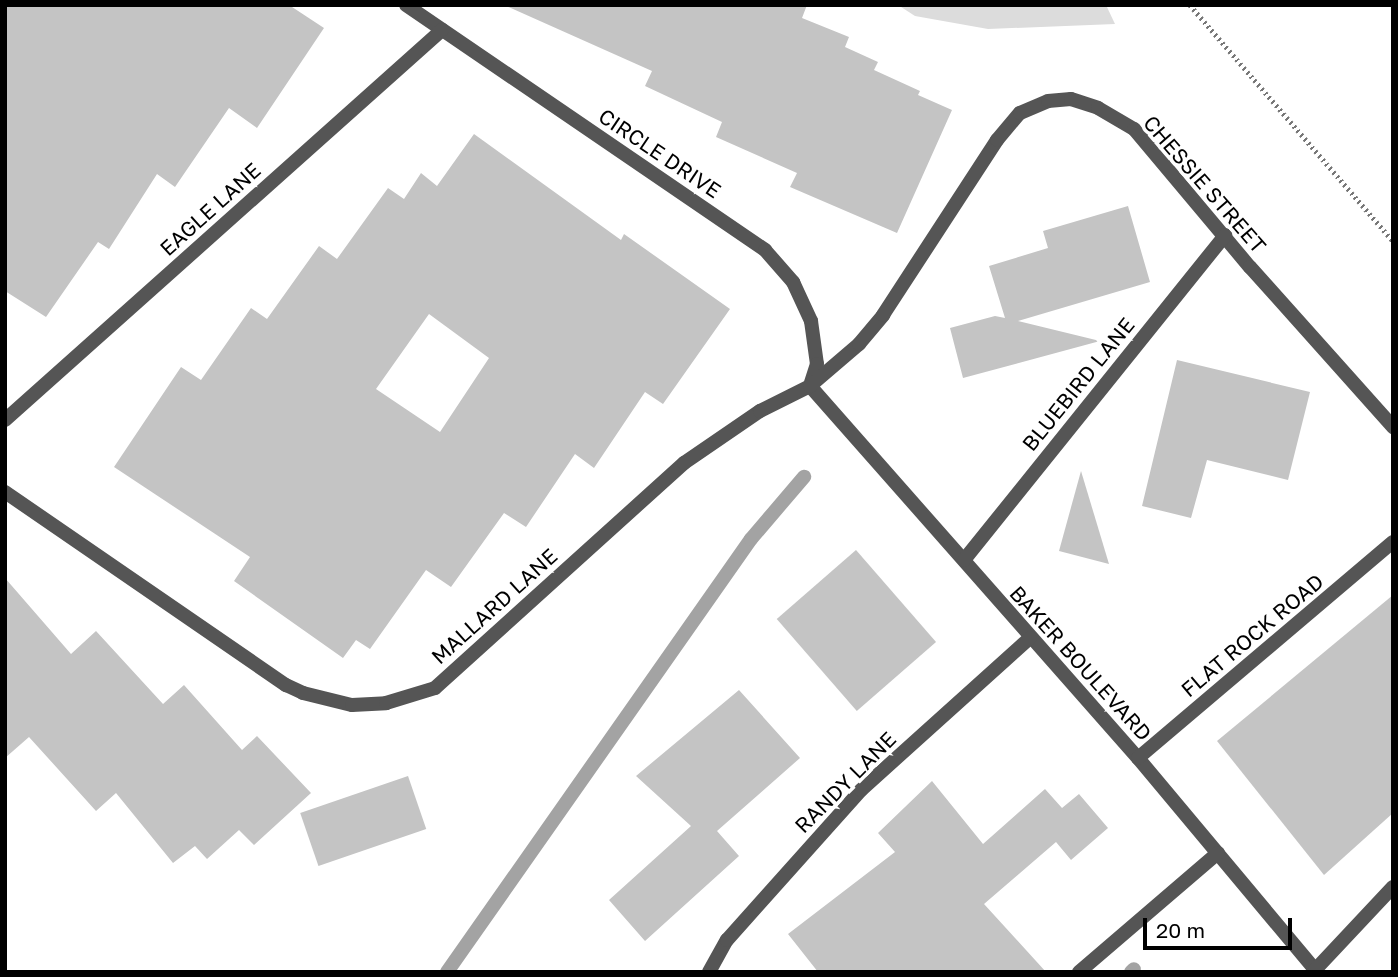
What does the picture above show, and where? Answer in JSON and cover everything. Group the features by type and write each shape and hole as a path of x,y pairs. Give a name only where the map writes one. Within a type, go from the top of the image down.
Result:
{"street":[{"name":"CIRCLE DRIVE","path":"406,5 765,250 793,282 811,321 817,364 810,386"},
{"name":"EAGLE LANE","path":"5,420 442,30"},
{"name":"CHESSIE STREET","path":"810,386 859,344 883,315 997,140 1020,113 1048,101 1071,99 1089,104 1134,130 1393,427"},
{"name":"BLUEBIRD LANE","path":"964,560 1225,235"},
{"name":"MALLARD LANE","path":"5,492 286,685 303,693 352,705 386,703 435,688 684,463 760,411 810,386"},
{"name":"BAKER BOULEVARD","path":"810,386 1138,758 1316,971"},
{"name":"FLAT ROCK ROAD","path":"1138,758 1393,542"},
{"name":"RANDY LANE","path":"709,972 727,940 860,790 1030,638"},
{"path":"1079,972 1218,853"},
{"path":"1316,971 1393,887"}],"path":[{"path":"1190,5 1393,242"}],"shaded area":[{"path":"898,5 1106,5 1115,24 988,29 915,16"}],"building":[{"path":"5,5 289,5 324,28 257,128 229,108 175,187 157,174 109,249 98,242 46,317 5,291"},
{"path":"504,5 807,5 802,18 849,37 845,47 878,62 874,70 920,91 918,95 952,110 897,233 790,187 797,173 716,137 722,122 645,86 652,71"},
{"path":"474,134 621,240 624,234 730,309 663,404 645,392 594,468 575,454 526,527 504,513 451,587 426,570 370,649 356,640 343,658 234,581 250,557 114,467 181,367 201,380 251,308 267,319 319,246 337,259 388,188 404,199 421,173 437,186","holes":["429,314 489,358 440,432 376,389"]},
{"path":"1128,206 1150,282 1018,321 1100,341 963,378 950,328 995,316 1005,318 989,266 1048,248 1043,231"},
{"path":"1177,360 1310,392 1288,480 1207,460 1191,518 1142,506"},
{"path":"1081,471 1109,564 1059,551"},
{"path":"856,550 936,642 857,711 777,619"},
{"path":"5,578 71,654 96,631 163,704 184,685 242,750 257,736 311,793 254,845 239,830 207,859 195,846 173,863 116,793 96,811 29,737 5,758"},
{"path":"1393,595 1393,813 1324,875 1217,741"},
{"path":"739,690 800,758 717,831 739,856 645,941 609,900 691,826 636,776"},
{"path":"408,776 426,829 318,866 300,813"},
{"path":"932,781 983,844 1045,789 1062,808 1079,794 1108,828 1071,860 1056,842 984,904 1046,972 818,972 788,934 895,852 878,833"}],"waterway":[{"path":"447,972 751,539 804,477"},
{"path":"1131,972 1134,969"}]}
